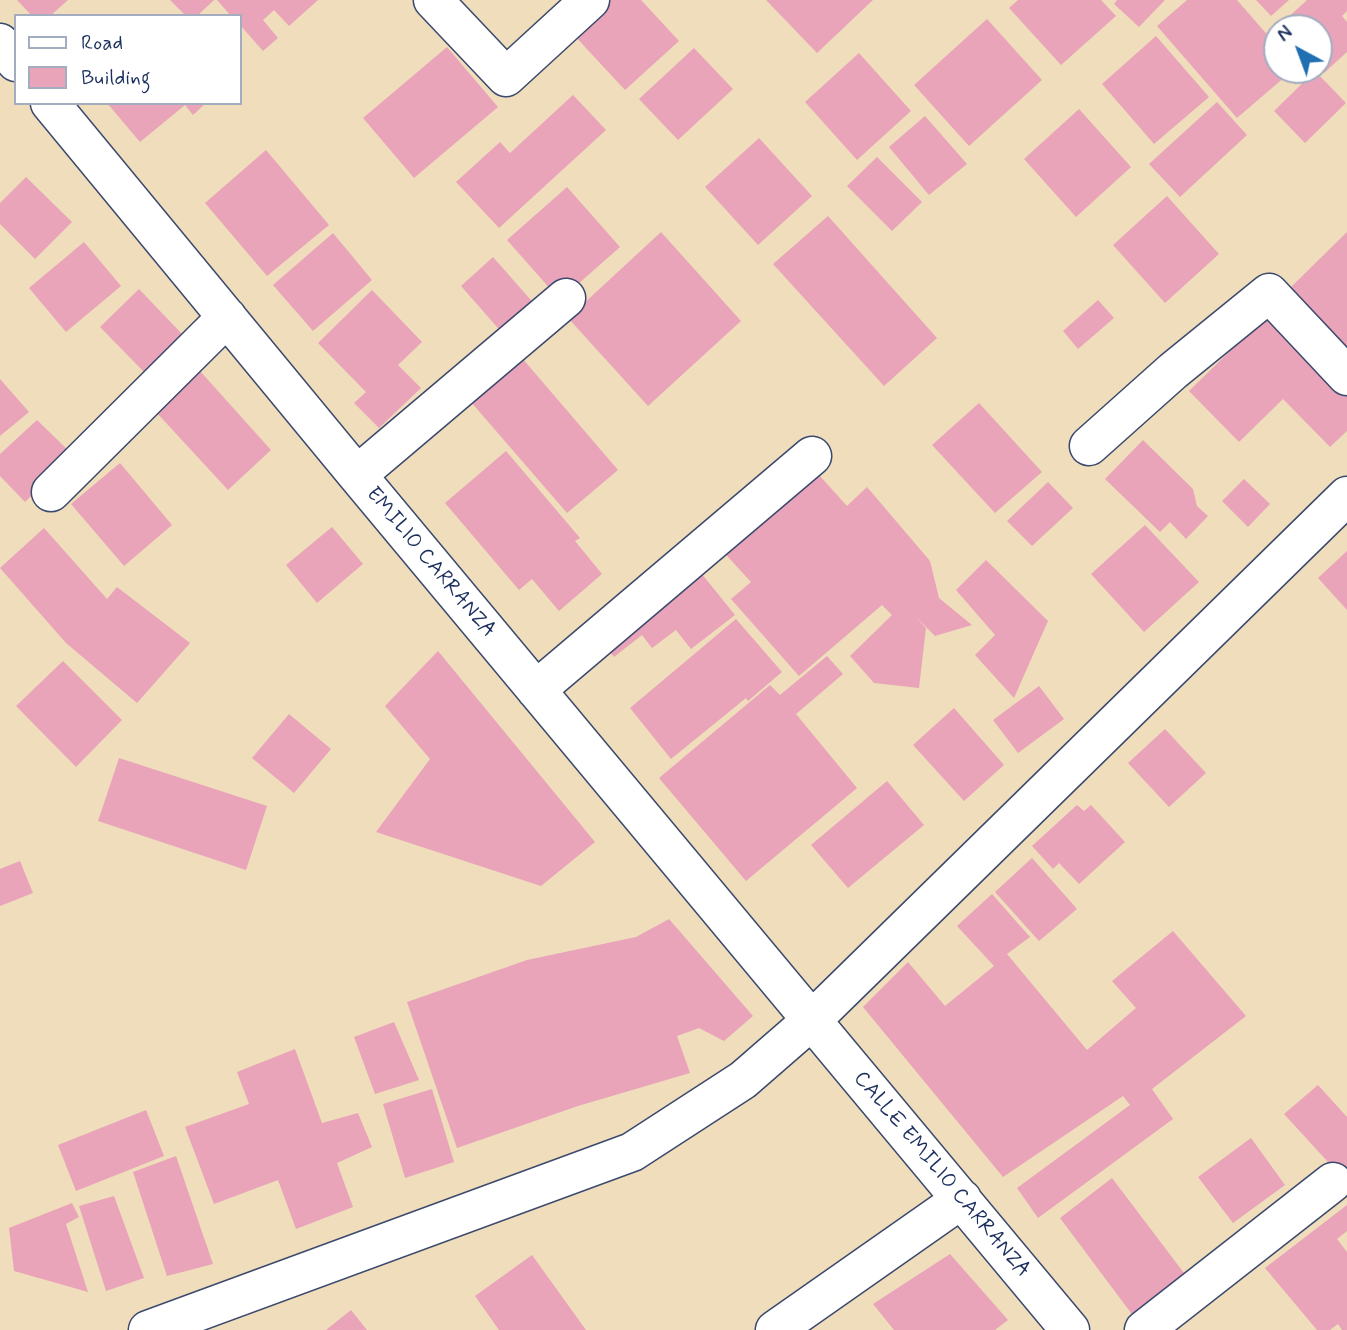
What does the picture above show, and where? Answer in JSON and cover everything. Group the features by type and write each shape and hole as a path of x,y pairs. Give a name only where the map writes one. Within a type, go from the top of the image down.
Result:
{"street":[{"path":"433,0 506,77 590,0"},
{"path":"0,43 14,60"},
{"name":"EMILIO CARRANZA","path":"52,105 813,1020"},
{"path":"1089,446 1173,371 1269,293 1347,376"},
{"path":"357,475 566,298"},
{"path":"51,492 228,317"},
{"path":"536,690 811,456"},
{"path":"148,1330 632,1153 743,1080 813,1020 1347,495"},
{"name":"CALLE EMILIO CARRANZA","path":"813,1020 1070,1330"},
{"path":"1144,1330 1334,1182"},
{"path":"775,1330 962,1199"}],"building":[{"path":"17,0 68,0 52,14 30,14"},
{"path":"170,0 214,0 199,14 184,14"},
{"path":"217,0 318,0 289,26 274,10 263,20 278,38 263,51 242,27 242,14 229,14"},
{"path":"608,0 641,0 679,41 625,90 572,33"},
{"path":"766,0 873,0 817,53"},
{"path":"1018,0 1101,0 1116,16 1061,65 1009,8"},
{"path":"1117,0 1165,0 1139,27 1114,4"},
{"path":"1187,0 1237,0 1263,30 1263,84 1277,84 1237,118 1157,26"},
{"path":"1256,0 1289,0 1273,14 1269,14"},
{"path":"1307,0 1347,0 1347,11 1342,16 1347,22 1347,52 1333,65 1333,14 1292,14"},
{"path":"987,19 1042,80 969,146 914,85"},
{"path":"1156,36 1209,97 1154,144 1102,84"},
{"path":"447,47 498,107 414,178 363,118"},
{"path":"694,48 733,89 678,140 639,99"},
{"path":"859,53 911,111 857,160 805,102"},
{"path":"1302,84 1328,84 1346,103 1305,143 1274,111"},
{"path":"573,95 606,130 499,228 456,182 500,142 510,153"},
{"path":"1217,102 1247,135 1180,197 1149,164"},
{"path":"109,105 185,105 140,142"},
{"path":"185,105 204,105 193,115"},
{"path":"1079,109 1131,167 1076,217 1024,159"},
{"path":"925,116 967,164 929,195 889,147"},
{"path":"759,138 812,196 758,245 705,187"},
{"path":"266,150 329,225 267,276 205,203"},
{"path":"877,157 922,202 892,231 847,186"},
{"path":"26,177 72,222 35,259 0,224 0,203"},
{"path":"567,187 620,247 560,300 507,240"},
{"path":"1167,196 1219,254 1165,303 1113,245"},
{"path":"828,216 937,338 884,386 773,264"},
{"path":"661,232 741,321 648,406 568,318"},
{"path":"1347,232 1347,349 1289,289"},
{"path":"333,233 372,280 313,331 273,285"},
{"path":"84,242 121,286 66,332 29,288"},
{"path":"493,257 537,307 504,335 461,286"},
{"path":"139,289 182,334 144,372 100,327"},
{"path":"372,290 422,342 398,365 421,388 379,428 354,403 366,392 318,343"},
{"path":"1098,300 1114,318 1078,349 1063,331"},
{"path":"1270,312 1347,391 1347,431 1330,447 1283,399 1239,442 1189,391"},
{"path":"522,358 618,470 567,513 471,402"},
{"path":"200,371 271,450 228,490 156,412"},
{"path":"0,379 29,412 0,436"},
{"path":"979,403 1042,472 995,513 932,445"},
{"path":"37,420 73,455 25,502 0,476 0,454"},
{"path":"1143,440 1193,489 1197,506 1208,516 1186,539 1170,522 1160,532 1105,479"},
{"path":"506,451 580,538 575,541 602,574 559,611 532,579 519,590 445,503"},
{"path":"120,463 172,525 124,566 71,504"},
{"path":"810,465 847,506 867,487 930,561 939,598 972,625 935,636 915,616 926,628 919,688 874,683 850,656 892,615 882,605 799,676 731,599 751,582 718,546"},
{"path":"1244,479 1270,504 1248,527 1222,501"},
{"path":"1048,482 1073,508 1032,546 1007,521"},
{"path":"1145,525 1199,582 1144,632 1091,574"},
{"path":"332,527 363,564 317,603 286,565"},
{"path":"44,528 107,599 117,587 190,643 137,703 66,643 0,568"},
{"path":"1347,551 1347,610 1318,578"},
{"path":"986,560 1048,621 1014,698 975,655 995,635 956,590"},
{"path":"693,563 735,615 691,649 676,630 652,648 642,635 614,657 599,638"},
{"path":"736,619 782,672 671,759 630,708"},
{"path":"438,651 595,842 541,886 376,832 430,759 385,706"},
{"path":"827,656 843,674 796,714 857,788 746,881 659,778 770,685 780,695"},
{"path":"63,661 122,720 76,767 16,706"},
{"path":"1039,686 1064,719 1018,753 993,720"},
{"path":"954,708 1004,765 964,801 913,745"},
{"path":"289,714 331,749 294,793 252,758"},
{"path":"1165,729 1206,773 1169,807 1128,763"},
{"path":"119,758 267,806 246,870 98,821"},
{"path":"887,781 924,825 848,888 811,845"},
{"path":"1077,805 1084,811 1091,805 1125,842 1079,884 1059,863 1053,869 1032,846"},
{"path":"1032,858 1077,909 1039,941 995,892"},
{"path":"20,861 33,893 0,906 0,869"},
{"path":"992,894 1030,937 1007,954 1087,1050 1136,1008 1112,981 1173,931 1246,1016 1152,1089 1173,1119 1038,1218 1017,1188 1130,1105 1123,1096 1003,1177 863,1007 908,962 945,1006 994,966 957,926"},
{"path":"669,919 753,1016 724,1041 699,1028 677,1036 690,1073 578,1106 457,1148 407,1002 527,960 636,937"},
{"path":"394,1022 419,1080 375,1094 354,1037"},
{"path":"295,1049 322,1123 358,1113 372,1147 337,1163 353,1207 296,1229 278,1180 214,1204 185,1127 249,1104 237,1072"},
{"path":"1318,1085 1347,1117 1347,1166 1339,1174 1284,1114"},
{"path":"432,1089 454,1162 405,1178 383,1104"},
{"path":"146,1110 164,1156 76,1191 58,1145"},
{"path":"1251,1138 1285,1185 1233,1223 1198,1177"},
{"path":"176,1156 213,1264 167,1276 133,1172"},
{"path":"1112,1178 1187,1277 1134,1317 1060,1218"},
{"path":"114,1196 144,1278 106,1291 79,1206"},
{"path":"72,1203 79,1217 66,1224 88,1292 14,1271 9,1228"},
{"path":"1347,1205 1347,1231 1337,1239 1347,1252 1347,1330 1342,1330 1338,1324 1330,1330 1317,1330 1265,1268"},
{"path":"950,1254 1008,1320 995,1330 894,1330 873,1304"},
{"path":"532,1255 586,1330 499,1330 475,1296"},
{"path":"351,1310 367,1330 326,1330"}]}
